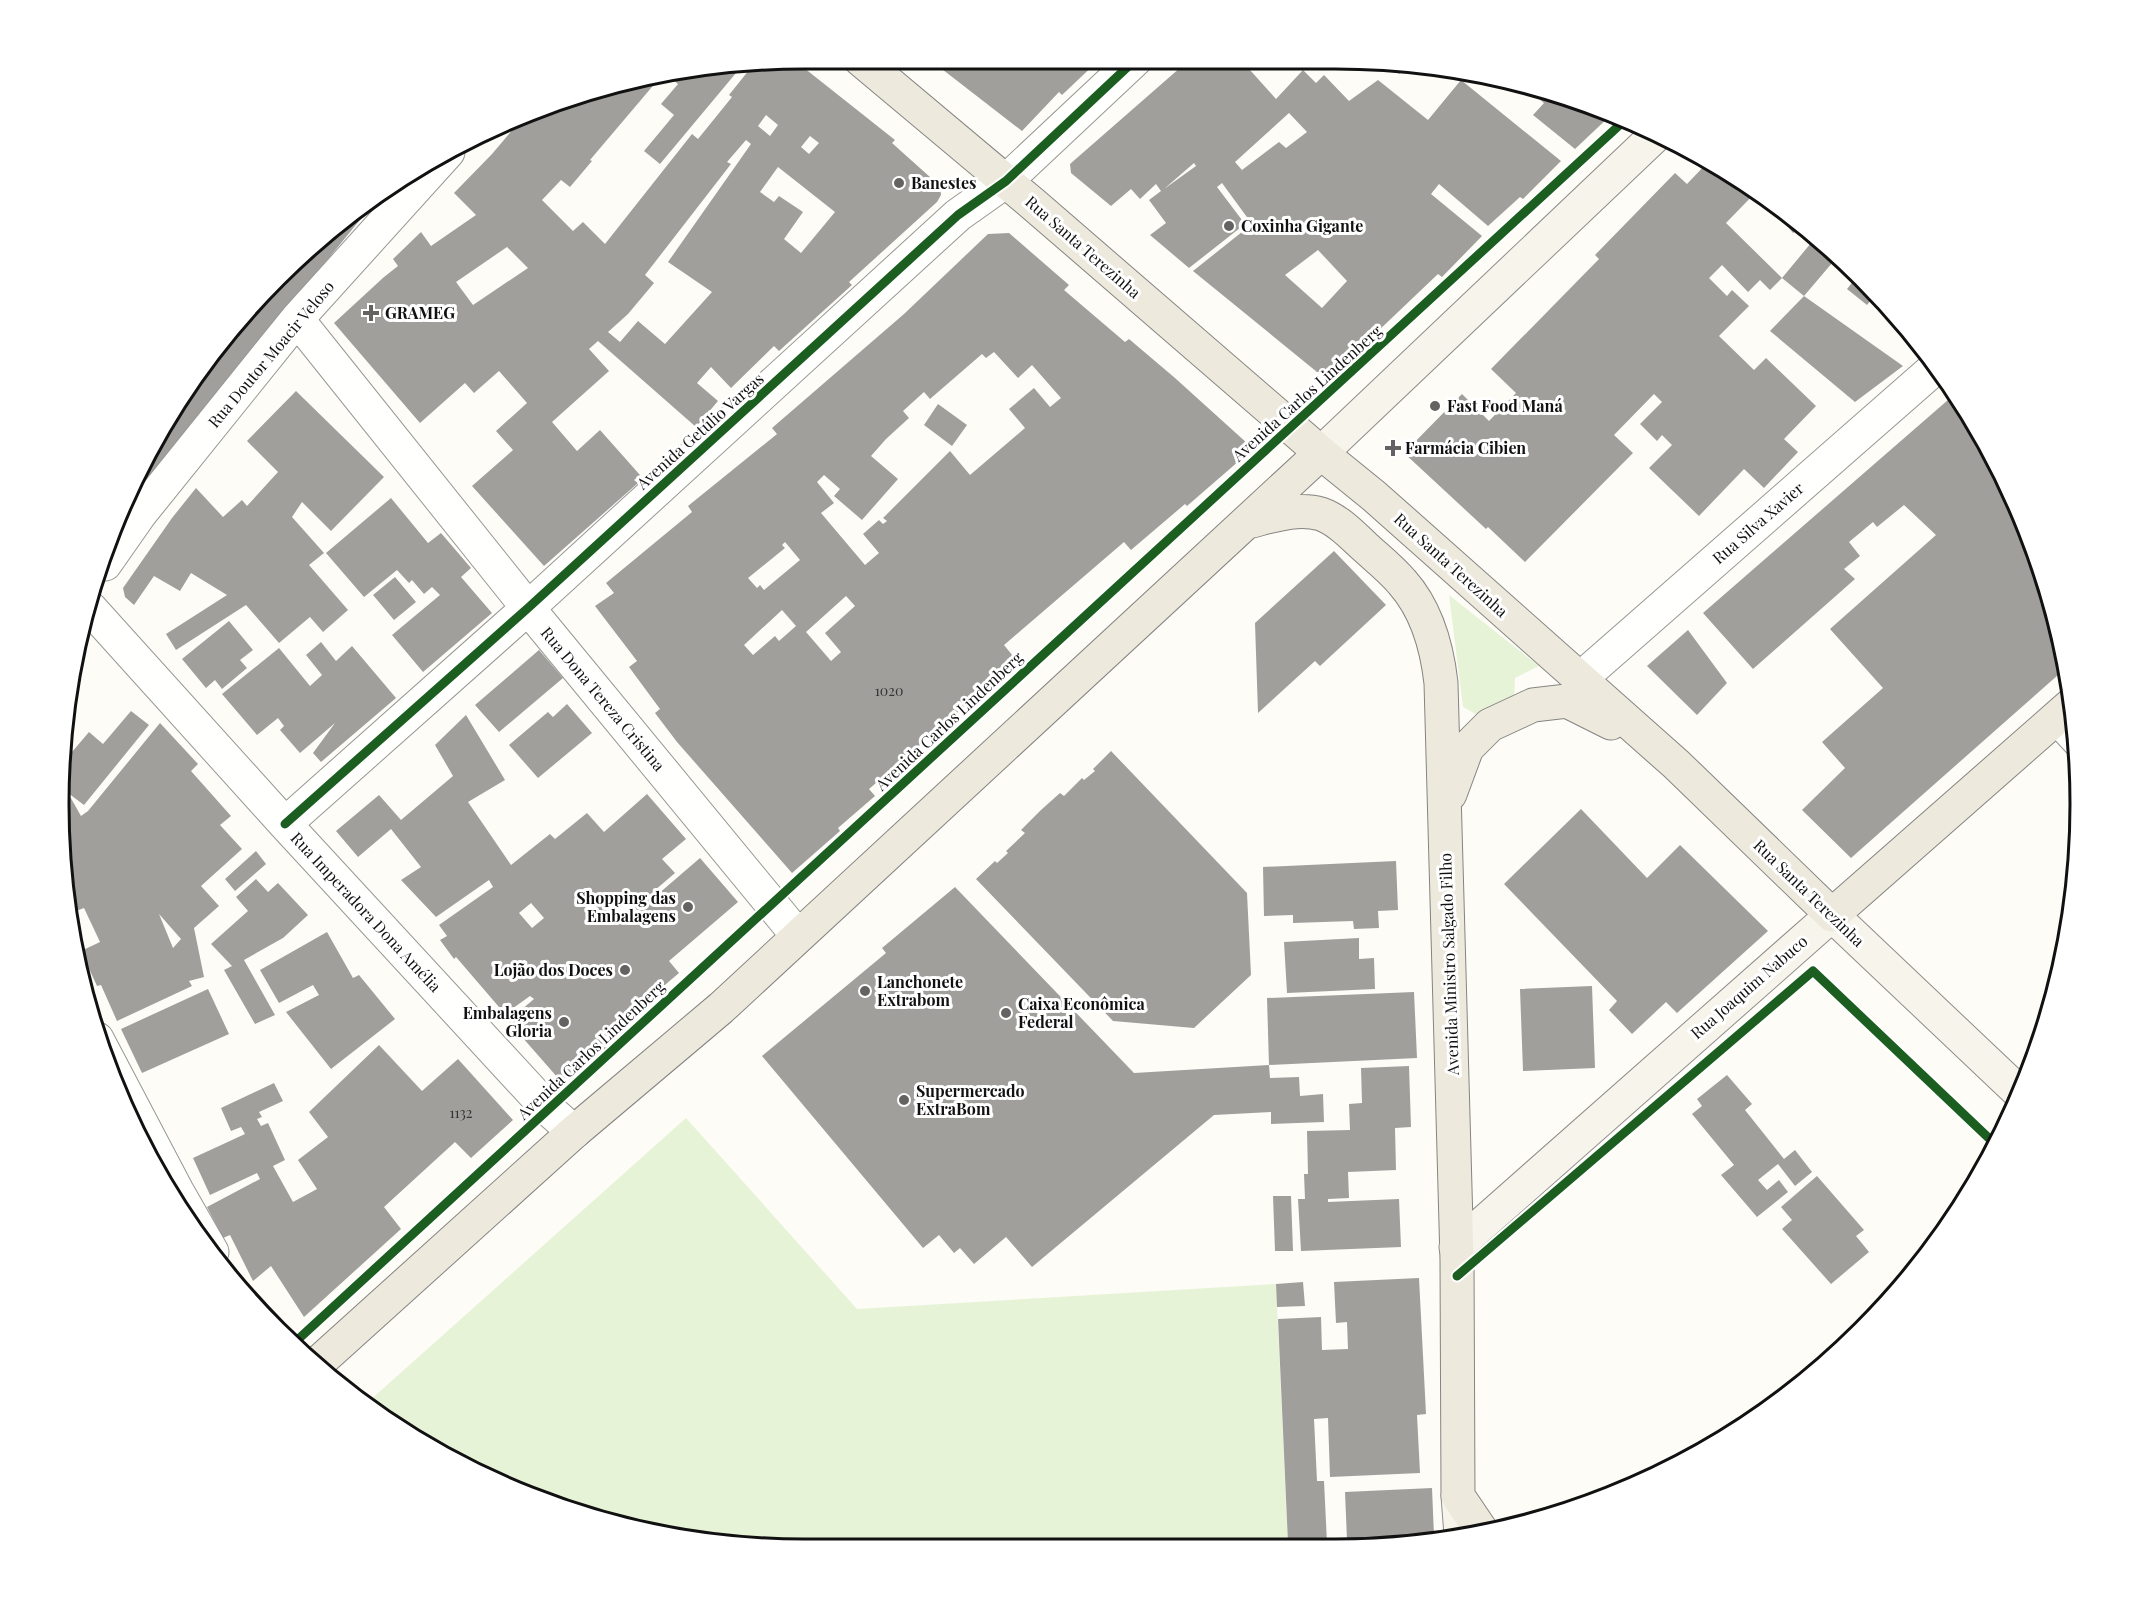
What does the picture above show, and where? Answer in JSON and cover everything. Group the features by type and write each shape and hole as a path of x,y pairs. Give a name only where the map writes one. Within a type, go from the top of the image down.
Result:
{"main road":[{"name":"Rua Santa Terezinha","path":"872,69 1374,496 1676,764 2013,1087"},
{"path":"322,1359 574,1132 682,1043 1247,522 1650,141"},
{"name":"Avenida Ministro Salgado Filho","path":"1247,522 1291,511 1321,514 1344,528 1402,581 1415,599 1433,638 1438,660 1441,683 1456,1247 1458,1496 1460,1528"},
{"path":"1444,809 1467,748 1490,725 1533,705 1568,701 1612,724 1676,764"},
{"name":"Rua Joaquim Nabuco","path":"1456,1247 2061,714"},
{"path":"1458,1496 1478,1525"}],"street":[{"name":"Avenida Getúlio Vargas","path":"285,824 528,608 958,215 1006,181 1125,69"},
{"name":"Rua Doutor Moacir Veloso","path":"115,550 140,514 297,319 432,169"},
{"name":"Rua Dona Tereza Cristina","path":"297,319 528,608 798,936"},
{"name":"Rua Silva Xavier","path":"1579,680 1929,373"},
{"name":"Rua Imperadora Dona Amélia","path":"94,613 548,1109 574,1132"}],"green space":[{"path":"1449,595 1539,666 1515,678 1514,702 1481,717 1463,707"},
{"path":"686,1118 857,1309 1276,1284 1288,1539 804,1539 708,1533 614,1514 523,1483 436,1441 372,1398"}],"building":[{"path":"805,69 895,140 892,143 940,186 941,195 937,202 849,282 852,285 779,351 774,346 731,388 711,367 697,383 718,401 696,427 598,341 589,349 609,371 552,422 577,451 600,430 640,475 634,480 638,483 544,566 472,486 513,450 496,431 527,403 499,371 474,393 465,383 420,423 334,323 398,266 393,259 421,232 431,246 476,215 454,193 512,130 568,108 654,85 570,187 561,180 542,200 573,231 583,222 605,244 692,134 698,139 732,97 729,95 748,72","holes":["766,115 778,125 770,136 758,126","810,136 819,143 809,154 801,147","746,140 751,144 668,262 712,292 665,344 638,321 620,342 608,332 628,314 654,283 645,275 731,164 727,162","778,167 835,212 801,253 784,239 803,212 779,196 774,202 760,192","507,247 528,268 473,305 456,282"]},
{"path":"942,69 1089,69 1062,95 1059,92 1022,131"},
{"path":"1179,69 1249,69 1276,99 1303,70 1316,83 1324,75 1349,101 1378,80 1428,120 1461,80 1561,161 1523,199 1520,197 1488,226 1439,184 1431,194 1482,236 1442,277 1438,274 1335,372 1317,372 1193,271 1252,224 1222,183 1217,187 1245,224 1189,268 1150,235 1166,223 1149,200 1161,191 1156,184 1140,199 1131,189 1111,206 1071,173 1070,164","holes":["1289,113 1307,132 1286,148 1279,142 1242,170 1235,162","1194,163 1196,166 1164,189","1318,250 1347,281 1322,308 1285,275"]},
{"path":"736,73 660,164 644,151 674,115 661,104 678,84 674,81"},
{"path":"1538,98 1605,121 1575,149 1533,115 1544,103"},
{"path":"1703,167 1750,198 1726,223 1782,278 1770,290 1760,280 1748,292 1722,265 1709,278 1727,296 1732,290 1749,306 1719,336 1754,370 1766,358 1816,406 1784,439 1798,452 1764,488 1744,469 1699,516 1649,468 1672,445 1662,435 1657,441 1640,424 1662,402 1654,394 1614,435 1633,453 1525,562 1404,453 1462,394 1489,421 1516,393 1491,369 1599,259 1595,255 1675,173 1687,184"},
{"path":"362,218 140,490 167,436 221,357 251,319 319,251"},
{"path":"1009,233 1069,285 1064,290 1125,342 1129,339 1248,444 1247,454 1187,506 1185,504 1131,550 1124,542 1004,645 1017,661 869,789 875,796 838,828 840,831 792,873 677,742 655,713 660,709 629,667 637,661 595,606 614,593 606,583 692,512 688,506 777,434 772,428 904,314 988,234","holes":["994,352 1018,378 1032,365 1061,398 1050,407 1034,388 1009,409 1025,428 970,475 950,451 883,518 887,521 883,524 879,520 863,534 879,553 865,565 821,513 834,503 817,482 824,475 840,489 834,496 862,520 898,479 871,456 909,418 903,411 924,392 930,399 982,354 986,358","785,542 800,560 764,590 760,585 757,588 748,578 785,548 782,545","846,596 855,606 825,633 841,652 831,661 806,632","782,610 796,626 779,641 775,636 753,655 744,645"]},
{"path":"1811,244 1832,263 1804,296 1782,278"},
{"path":"1853,282 1871,301 1867,305 1847,289"},
{"path":"1804,296 1903,366 1855,402 1770,331"},
{"path":"296,391 384,477 331,531 302,502 292,517 324,553 309,565 348,610 323,632 310,617 279,643 246,605 176,650 166,634 227,595 191,573 180,591 154,576 134,605 125,597 123,588 196,488 223,517 242,500 247,506 278,472 247,441"},
{"path":"1948,400 1972,437 2014,523 2045,614 2058,675 1851,858 1802,810 1845,768 1822,742 1883,688 1830,629 1936,535 1904,505 1877,527 1873,522 1849,542 1860,556 1844,569 1855,579 1753,669 1703,613"},
{"path":"938,404 967,425 952,446 924,425"},
{"path":"391,498 428,543 441,533 471,568 461,577 492,613 423,672 392,635 440,595 432,587 424,594 412,580 409,583 397,570 364,597 326,553"},
{"path":"1334,551 1386,605 1320,666 1315,661 1258,713 1255,623"},
{"path":"395,577 416,602 394,620 373,595"},
{"path":"229,621 253,650 240,660 247,668 222,689 215,680 206,688 182,659"},
{"path":"1688,630 1727,683 1697,715 1647,666"},
{"path":"321,642 336,661 352,646 396,698 321,762 313,753 335,723 300,753 280,730 284,726 278,718 257,735 222,694 279,648 310,686 322,675 306,655"},
{"path":"539,650 563,678 499,732 475,705"},
{"path":"567,704 592,733 538,778 509,745 548,712 553,717"},
{"path":"131,711 149,725 84,805 69,794 71,756 89,732 103,744"},
{"path":"466,715 505,780 468,802 511,865 550,834 555,839 587,813 604,832 647,794 686,839 662,859 675,873 654,891 657,895 700,858 738,902 669,961 679,973 620,1023 627,1032 573,1079 558,1078 508,1021 534,999 530,996 505,1014 456,957 454,959 440,940 447,936 439,925 493,887 489,880 436,917 401,880 421,867 391,829 358,857 336,831 379,795 401,820 453,776 435,745","holes":["626,898 638,911 630,918 628,915 623,919 614,908","531,903 544,918 532,928 519,913"]},
{"path":"160,723 198,764 191,771 231,816 220,825 242,849 201,886 219,906 194,928 204,977 189,981 192,986 117,1021 101,985 97,986 87,964 84,950 100,942 84,908 77,911 75,900 69,795 81,816 88,811","holes":["159,914 181,939 173,948"]},
{"path":"1111,751 1247,893 1251,975 1194,1028 1113,1021 976,879 995,861 997,863 1008,853 1006,851 1025,833 1021,830 1041,810 1060,793 1064,796 1082,778 1084,780 1095,771 1093,769"},
{"path":"1581,809 1647,878 1680,845 1768,931 1677,1013 1666,1002 1632,1034 1609,1010 1617,1001 1504,884"},
{"path":"256,851 266,864 235,891 225,879"},
{"path":"1396,861 1398,910 1378,911 1379,928 1354,929 1353,921 1293,923 1293,915 1264,916 1263,867"},
{"path":"256,879 268,892 278,883 308,915 283,938 244,960 275,1015 255,1024 224,970 232,966 211,944 248,911 236,897"},
{"path":"955,887 1134,1073 1269,1065 1270,1078 1299,1077 1300,1096 1323,1094 1324,1122 1271,1124 1271,1112 1214,1115 1032,1267 1006,1237 974,1264 960,1248 954,1253 939,1235 923,1248 762,1056 886,953 882,948"},
{"path":"327,932 353,978 359,975 395,1019 331,1069 286,1012 319,995 313,985 279,1003 260,970"},
{"path":"1359,938 1359,959 1374,958 1375,989 1287,993 1284,942"},
{"path":"1592,986 1595,1068 1523,1071 1520,989"},
{"path":"208,989 229,1034 142,1073 121,1029"},
{"path":"1414,992 1417,1058 1269,1065 1267,998"},
{"path":"379,1045 422,1091 458,1059 513,1120 471,1158 455,1142 384,1207 401,1229 304,1317 271,1266 253,1281 230,1235 223,1238 207,1207 260,1179 257,1173 210,1195 193,1158 245,1134 241,1127 231,1131 221,1108 274,1083 283,1101 259,1112 262,1117 257,1119 261,1126 268,1123 285,1160 273,1166 293,1202 317,1189 298,1160 328,1137 309,1112"},
{"path":"1409,1066 1411,1127 1395,1128 1396,1170 1348,1172 1349,1198 1328,1199 1328,1202 1399,1199 1401,1247 1301,1251 1298,1199 1305,1199 1304,1174 1308,1174 1307,1131 1350,1130 1349,1104 1362,1103 1361,1068"},
{"path":"1727,1075 1752,1104 1745,1110 1784,1159 1795,1150 1812,1172 1795,1186 1778,1164 1758,1180 1767,1190 1779,1180 1788,1192 1757,1217 1721,1175 1734,1165 1692,1114 1702,1106 1697,1099"},
{"path":"1817,1176 1864,1230 1856,1236 1869,1252 1831,1284 1782,1229 1792,1220 1781,1207"},
{"path":"1273,1196 1291,1196 1293,1251 1275,1251"},
{"path":"1419,1278 1426,1414 1417,1415 1420,1473 1330,1477 1328,1418 1314,1419 1317,1481 1324,1481 1327,1539 1288,1539 1278,1319 1321,1317 1322,1350 1348,1349 1347,1322 1336,1323 1334,1282"},
{"path":"1303,1282 1305,1306 1277,1307 1276,1284"},
{"path":"1432,1488 1434,1533 1347,1539 1345,1492"}],"cycle path":[{"path":"285,824 528,608 958,215 1006,181 1125,69"},
{"name":"Avenida Carlos Lindenberg","path":"299,1338 1618,126"},
{"path":"1457,1276 1813,971 1989,1138"}],"place":[{"name":"Banestes","path":"899,183"},
{"name":"Coxinha Gigante","path":"1229,226"},
{"name":"GRAMEG","path":"371,313"},
{"name":"Fast Food Maná","path":"1435,406"},
{"name":"Farmácia Cibien","path":"1393,448"},
{"name":"Shopping das Embalagens","path":"688,907"},
{"name":"Lojão dos Doces","path":"625,970"},
{"name":"Lanchonete Extrabom","path":"865,991"},
{"name":"Caixa Econômica Federal","path":"1006,1013"},
{"name":"Embalagens Gloria","path":"564,1022"},
{"name":"Supermercado ExtraBom","path":"904,1100"}]}
